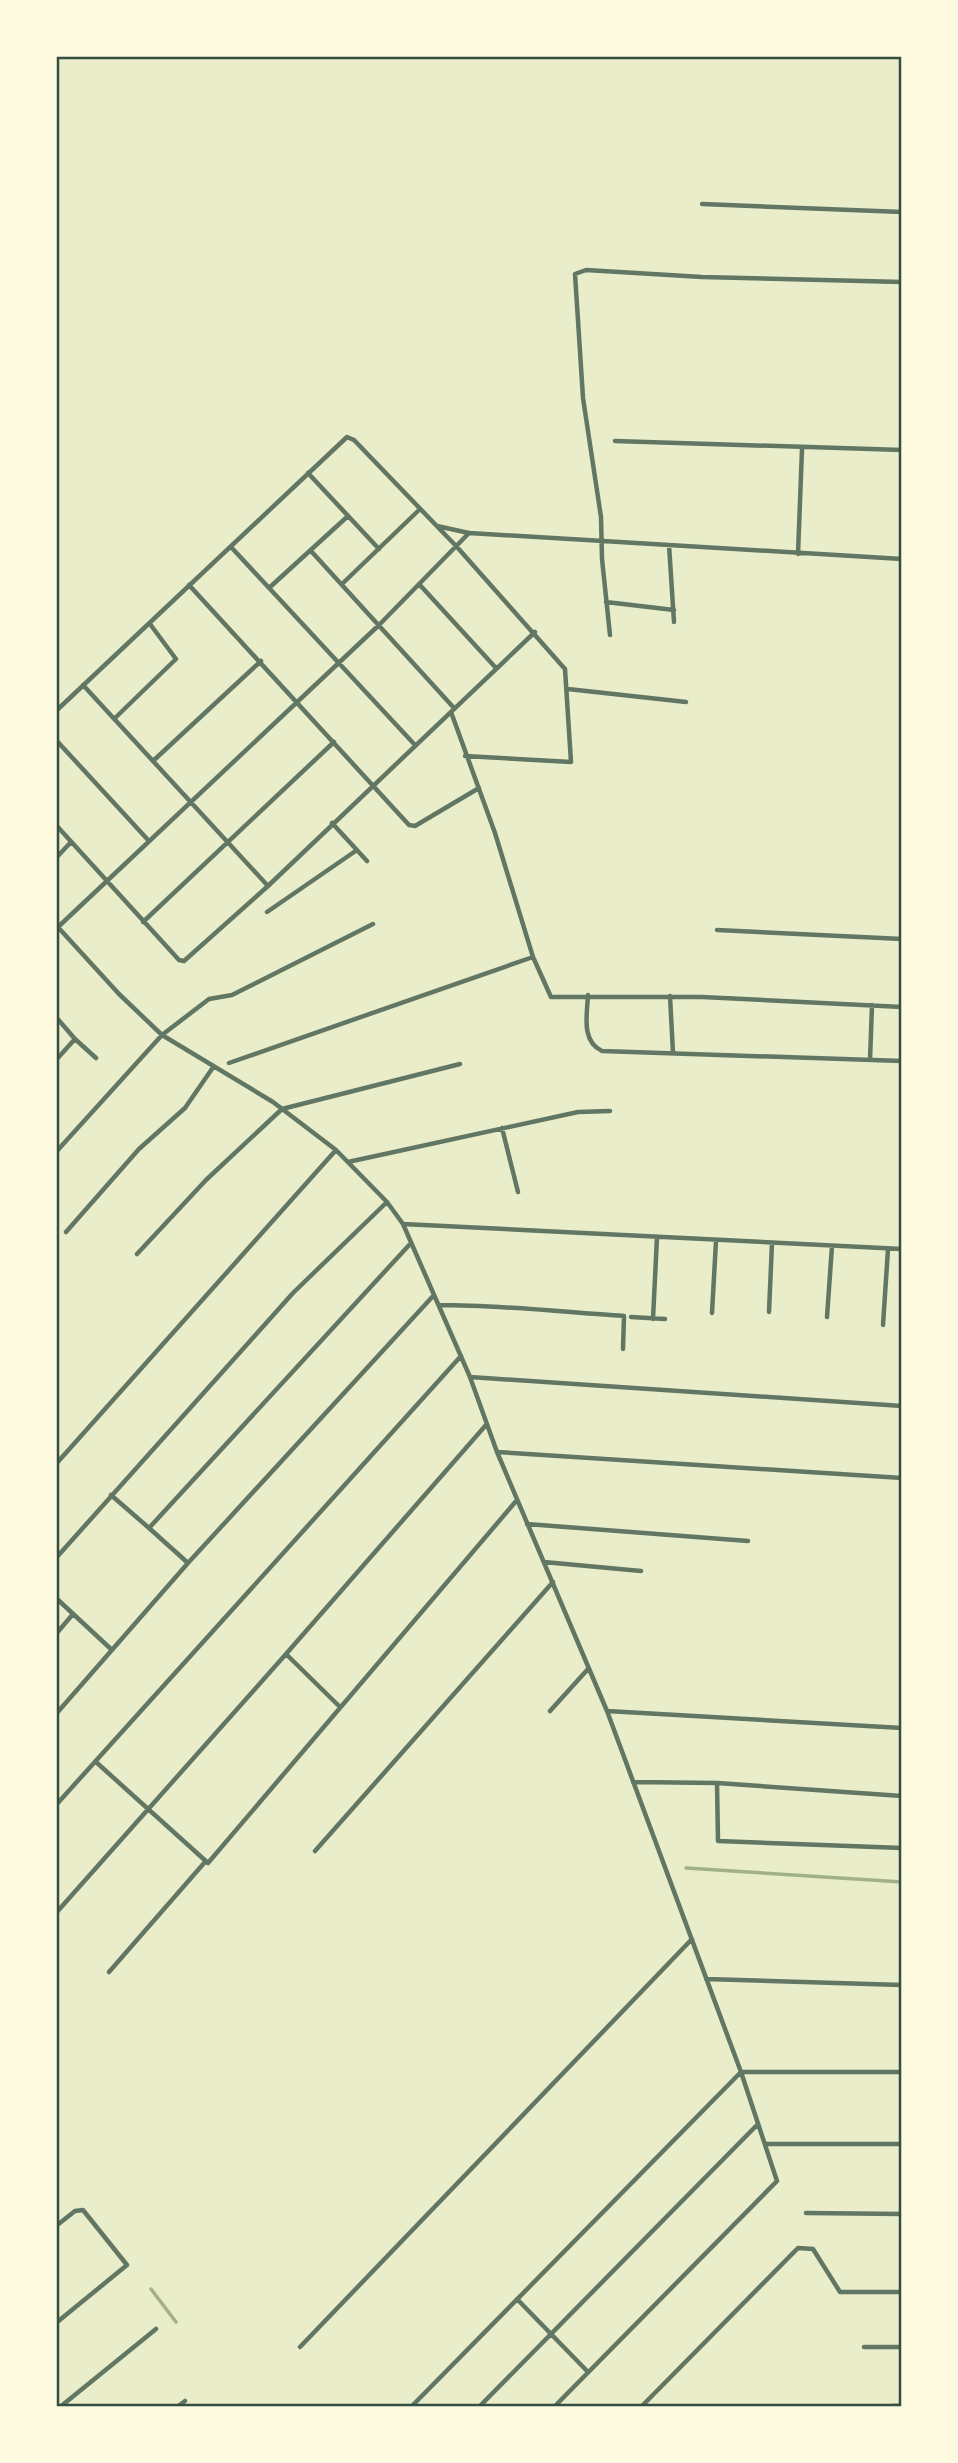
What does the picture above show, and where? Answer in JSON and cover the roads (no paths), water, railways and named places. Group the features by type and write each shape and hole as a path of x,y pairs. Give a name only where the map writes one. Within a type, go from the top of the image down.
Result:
{"street":[{"path":"702,204 902,212"},
{"path":"610,635 602,539 583,398 574,288 577,272 902,282"},
{"path":"56,711 308,473 351,437 457,547 565,669 571,762 465,756"},
{"path":"615,441 802,449 902,450"},
{"path":"798,554 802,449"},
{"path":"308,473 379,549"},
{"path":"342,584 419,510"},
{"path":"269,588 348,516"},
{"path":"436,525 469,533 902,559"},
{"path":"469,533 379,625 57,926 162,1035 282,1109 336,1150 387,1202 403,1224 470,1377 497,1452 607,1711 693,1938 766,2144 777,2177 775,2184 554,2407"},
{"path":"669,545 674,622"},
{"path":"231,547 415,745"},
{"path":"311,551 453,710 465,756 479,788 533,957 551,997 670,996 902,1007"},
{"path":"419,583 496,668"},
{"path":"189,585 413,826 479,788"},
{"path":"606,602 674,610"},
{"path":"114,719 176,659 150,624"},
{"path":"56,825 143,922 179,960 184,961 268,886 332,822 535,632"},
{"path":"153,761 261,661"},
{"path":"83,685 268,886"},
{"path":"568,689 686,702"},
{"path":"56,740 149,841"},
{"path":"143,922 229,844 334,742"},
{"path":"332,822 367,861"},
{"path":"56,858 71,842"},
{"path":"267,912 357,850"},
{"path":"56,1152 162,1035 209,999 232,995 373,924"},
{"path":"717,930 902,939"},
{"path":"229,1063 533,957"},
{"path":"589,995 588,1034 594,1048 602,1051 902,1061"},
{"path":"670,996 673,1053"},
{"path":"870,1060 872,1005"},
{"path":"56,1017 96,1058"},
{"path":"56,1060 75,1039"},
{"path":"137,1254 206,1180 282,1109 460,1064"},
{"path":"66,1232 139,1149 185,1108 214,1066"},
{"path":"348,1162 578,1112 610,1111"},
{"path":"502,1128 518,1192"},
{"path":"56,1464 336,1150"},
{"path":"56,1558 293,1293 387,1202"},
{"path":"403,1224 902,1249"},
{"path":"653,1319 657,1237"},
{"path":"712,1313 716,1240"},
{"path":"149,1528 411,1243"},
{"path":"769,1312 772,1243"},
{"path":"827,1317 832,1246"},
{"path":"883,1325 888,1249"},
{"path":"56,1714 188,1563 434,1295"},
{"path":"439,1305 508,1305 534,1311 624,1316 623,1349"},
{"path":"631,1317 665,1319"},
{"path":"56,1805 461,1356"},
{"path":"470,1377 902,1406"},
{"path":"56,1913 149,1811 486,1425"},
{"path":"497,1452 902,1478"},
{"path":"111,1495 188,1563"},
{"path":"109,1972 205,1863 209,1863 517,1500"},
{"path":"527,1524 748,1541"},
{"path":"544,1562 641,1571"},
{"path":"315,1851 553,1582"},
{"path":"56,1598 113,1650"},
{"path":"56,1633 73,1614"},
{"path":"286,1654 340,1707"},
{"path":"550,1711 588,1669"},
{"path":"607,1711 902,1728"},
{"path":"96,1762 205,1863"},
{"path":"633,1782 717,1783 902,1796"},
{"path":"717,1783 718,1841 902,1848"},
{"path":"300,2347 693,1938"},
{"path":"706,1979 902,1985"},
{"path":"411,2407 741,2073 902,2072"},
{"path":"479,2407 758,2124"},
{"path":"766,2144 902,2144"},
{"path":"56,2226 75,2211 83,2210 127,2264 56,2323"},
{"path":"806,2213 902,2214"},
{"path":"641,2407 798,2248 813,2249 840,2292 902,2292"},
{"path":"517,2300 588,2372"},
{"path":"60,2407 156,2329"},
{"path":"864,2347 902,2347"},
{"path":"177,2407 185,2401"},
{"path":"892,2406 902,2406"}],"waterway":[{"path":"686,1868 902,1882"},
{"path":"151,2289 176,2322"}]}
